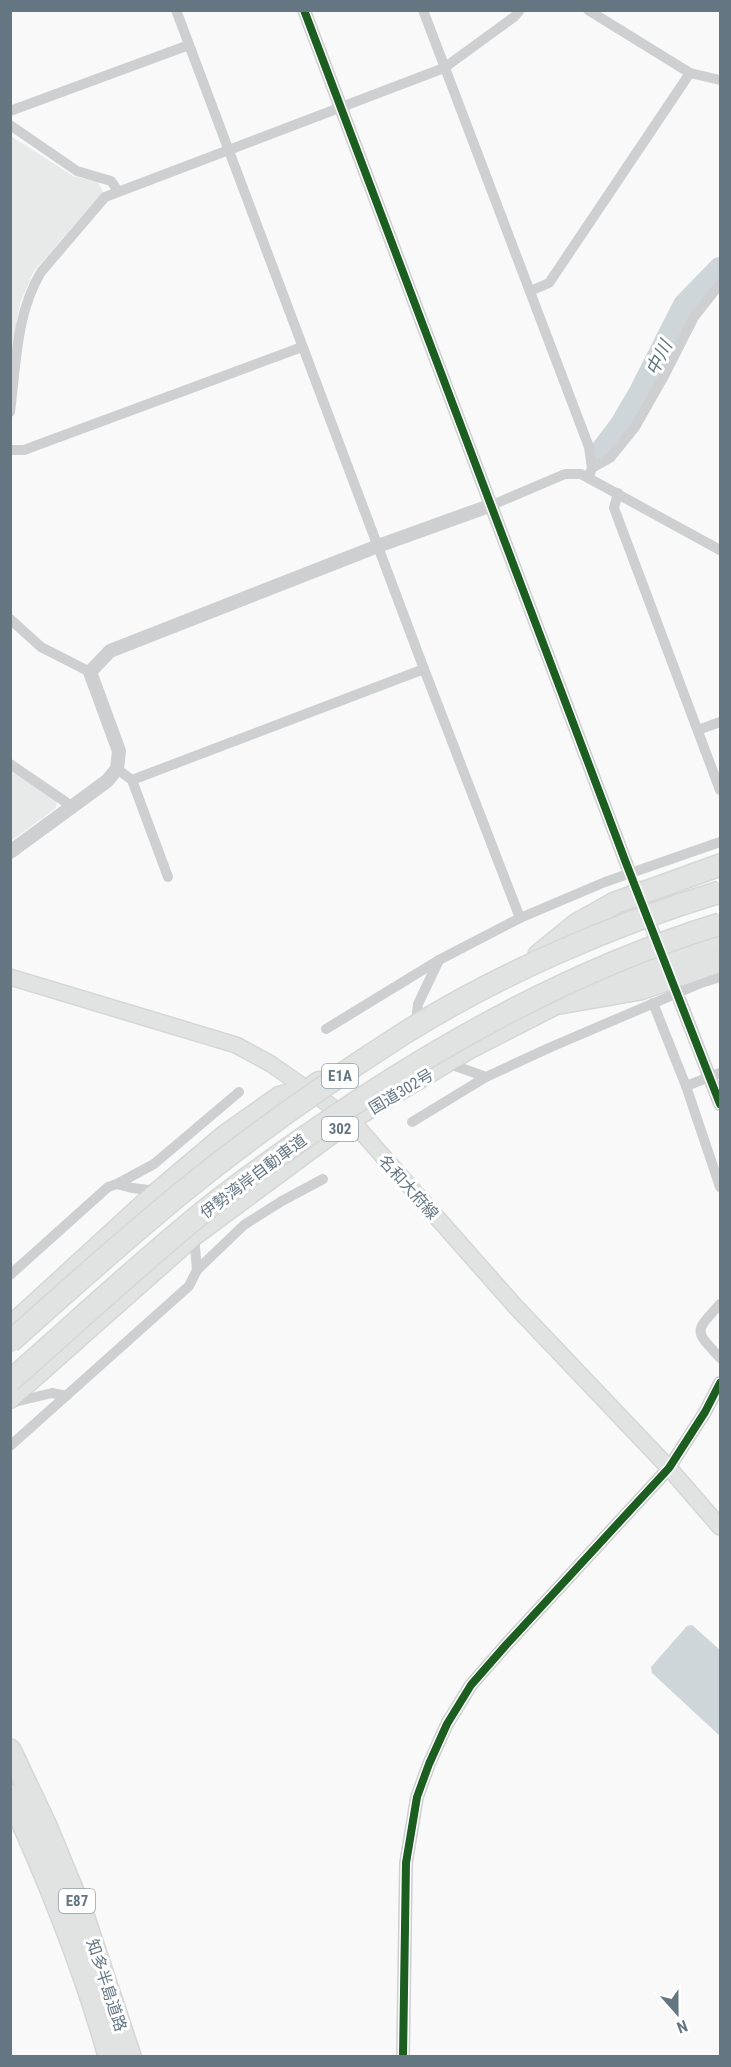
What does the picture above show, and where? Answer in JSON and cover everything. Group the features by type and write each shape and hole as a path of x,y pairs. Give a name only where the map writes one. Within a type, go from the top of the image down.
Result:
{"highway":[{"path":"539,955 576,925 615,903 720,866"},
{"path":"10,1326 158,1191 224,1135 279,1096 307,1089 416,1021 539,955 583,941 638,917 720,891"},
{"name":"伊勢湾岸自動車道","path":"10,1342 186,1189 318,1091 404,1033 481,990 559,953 720,891"},
{"name":"伊勢湾岸自動車道","path":"10,1381 209,1208 275,1158 412,1065 497,1016 572,981 643,951 720,924"},
{"name":"国道302号","path":"10,1401 194,1236 351,1120 446,1063 560,1003 720,940"},
{"path":"560,1003 640,988 720,961"},
{"name":"知多半島道路","path":"10,1750 46,1826 84,1917 130,2056"},
{"name":"知多半島道路","path":"10,1795 53,1892 82,1968 109,2056"}],"main road":[{"name":"名和大府線","path":"10,977 236,1046 271,1064 351,1120 515,1306 669,1468 720,1527"}],"street":[{"path":"176,10 520,918"},
{"path":"304,10 626,863"},
{"path":"423,10 589,447 590,472"},
{"path":"10,412 27,301 42,272 105,196 444,68 514,17 520,10"},
{"path":"588,10 690,73 720,80"},
{"path":"10,111 189,45"},
{"path":"530,291 549,284 690,73"},
{"path":"10,125 77,171 111,181 118,191"},
{"path":"90,672 110,651 378,546 492,505 565,474 590,472 610,458 635,427 654,396 694,317 720,285"},
{"path":"10,450 24,450 302,347"},
{"path":"590,472 618,493 720,550"},
{"path":"618,493 614,508 720,789"},
{"path":"10,619 41,647 90,672 119,751 117,769 107,781 10,852"},
{"path":"132,780 424,669"},
{"path":"698,730 720,722"},
{"path":"10,764 73,807"},
{"path":"117,769 132,780 168,878"},
{"path":"326,1029 440,960 520,918 605,882 720,842"},
{"path":"416,1021 418,1004 440,960"},
{"path":"412,1122 486,1077 551,1047 720,977"},
{"path":"680,1001 720,1104"},
{"path":"653,1004 686,1086 720,1187"},
{"path":"446,1063 486,1077"},
{"path":"686,1086 720,1073"},
{"path":"10,1275 108,1187 154,1164 240,1092"},
{"path":"10,1446 189,1286 197,1270 244,1226 282,1201 323,1179"},
{"path":"117,1184 158,1191"},
{"path":"194,1236 197,1270"},
{"path":"720,1304 702,1323 700,1333 720,1358"},
{"path":"403,2056 406,1863 417,1797 447,1724 471,1685 669,1468 705,1412 720,1383"},
{"path":"10,1401 52,1393 66,1396"}],"shaded area":[{"path":"11,136 73,176 98,182 103,192 34,271 20,303 11,363"},
{"path":"10,771 57,801 56,808 11,841"},
{"path":"692,1625 720,1650 720,1736 652,1673 651,1667 687,1626"}],"waterway":[{"name":"中川","path":"602,451 621,426 641,392 685,305 720,269"}],"tunnel":[{"path":"626,863 661,952"}],"cycle path":[{"path":"304,10 626,863 720,1104"},
{"path":"403,2056 406,1863 417,1797 447,1724 471,1685 669,1468 705,1412 720,1383"}]}
